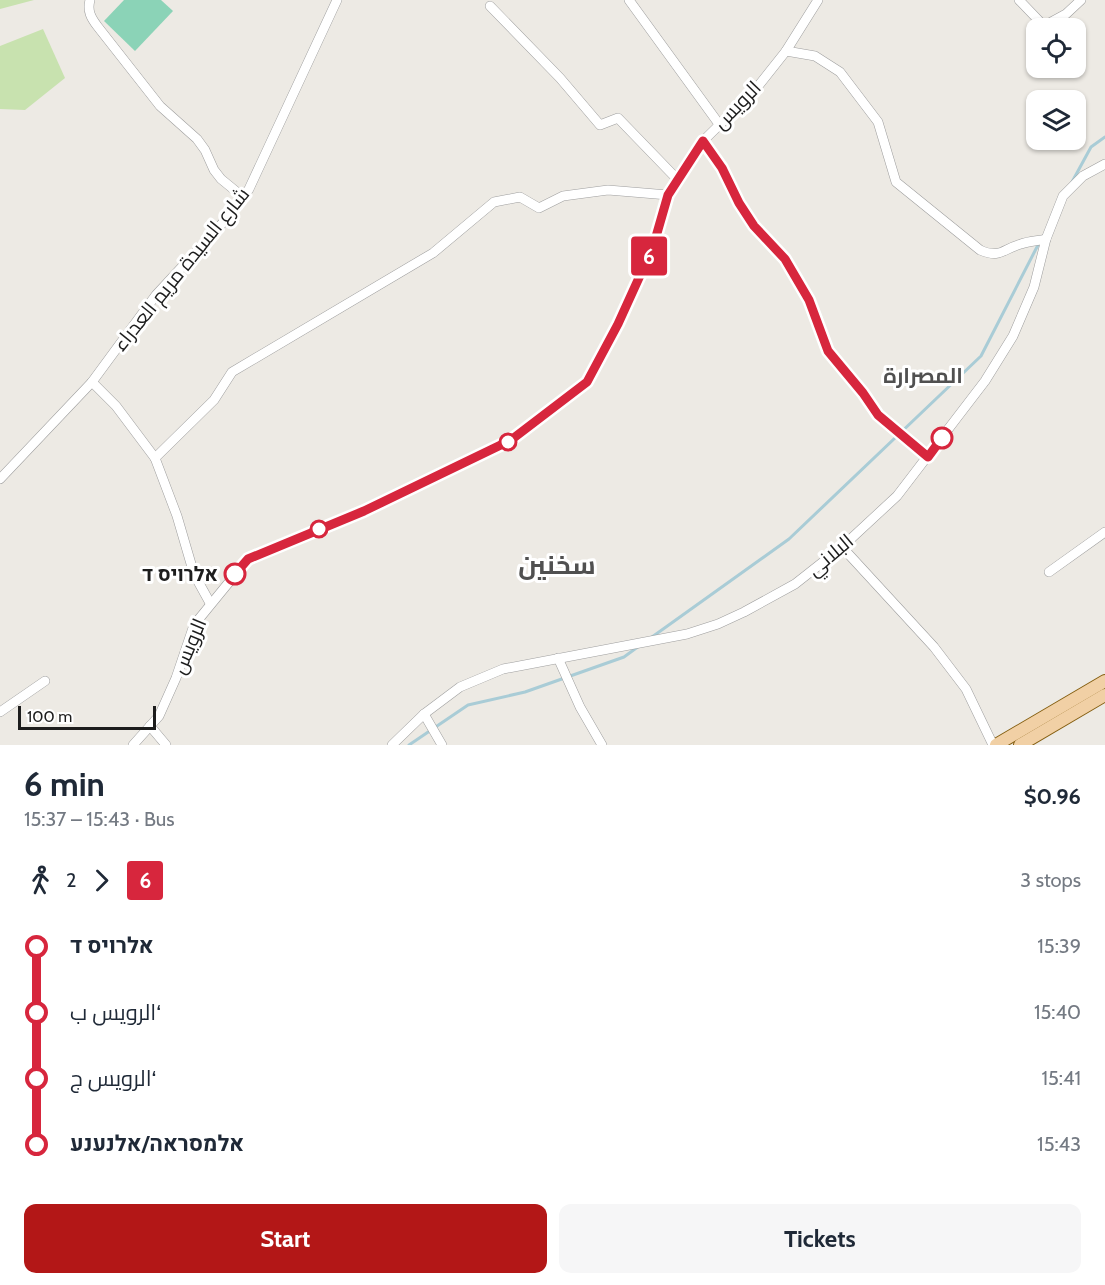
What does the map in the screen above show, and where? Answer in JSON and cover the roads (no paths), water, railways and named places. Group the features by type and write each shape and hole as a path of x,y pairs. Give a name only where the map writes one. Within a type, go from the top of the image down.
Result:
{"main road":[{"path":"994,745 1105,681"},
{"path":"1020,745 1105,695"}],"street":[{"path":"90,0 88,7 98,27 160,106 197,139 221,179 243,196"},
{"name":"شارع السيدة مريم العدراء","path":"0,478 92,382 156,295 230,215 262,161 337,0"},
{"path":"629,0 719,124"},
{"name":"الرويس","path":"133,745 159,716 176,678 194,625 248,559 364,511 511,440 587,382 618,324 653,247 668,195 677,179 703,141 755,90 786,51 818,0"},
{"path":"1019,0 1044,26 1066,14 1081,0"},
{"path":"490,6 560,78 600,125 618,118 677,179"},
{"path":"786,51 814,56 840,72 878,122 896,182 980,250 992,255 1003,253 1020,244 1046,239"},
{"path":"703,141 722,168 739,203 754,226 785,259 809,300 828,351 878,415 928,457"},
{"name":"البلاني","path":"392,745 424,714 460,687 503,669 687,634 718,624 795,584 842,547 897,496 985,381 1013,336 1034,288 1046,239 1063,196 1083,176 1105,164"},
{"path":"155,458 214,400 232,372 433,253 494,202 520,196 539,208 563,196 608,190 668,195"},
{"path":"92,382 116,406 155,458 177,516 194,574 210,603"},
{"path":"1049,572 1105,532"},
{"path":"842,547 934,647 966,688 994,745"},
{"path":"558,658 580,707 602,745"},
{"path":"0,712 45,681"},
{"path":"424,714 442,745"},
{"path":"150,726 166,745"}],"waterway":[{"path":"1072,182 1091,147 1105,137"},
{"path":"652,637 789,539 981,356 1039,243"},
{"path":"409,745 468,705 525,692 624,657 639,646"}],"place":[{"name":"אלרויס ד","path":"235,574"}],"district":[{"name":"المصرارة","path":"923,375"},
{"name":"سخنين","path":"557,565"}]}
